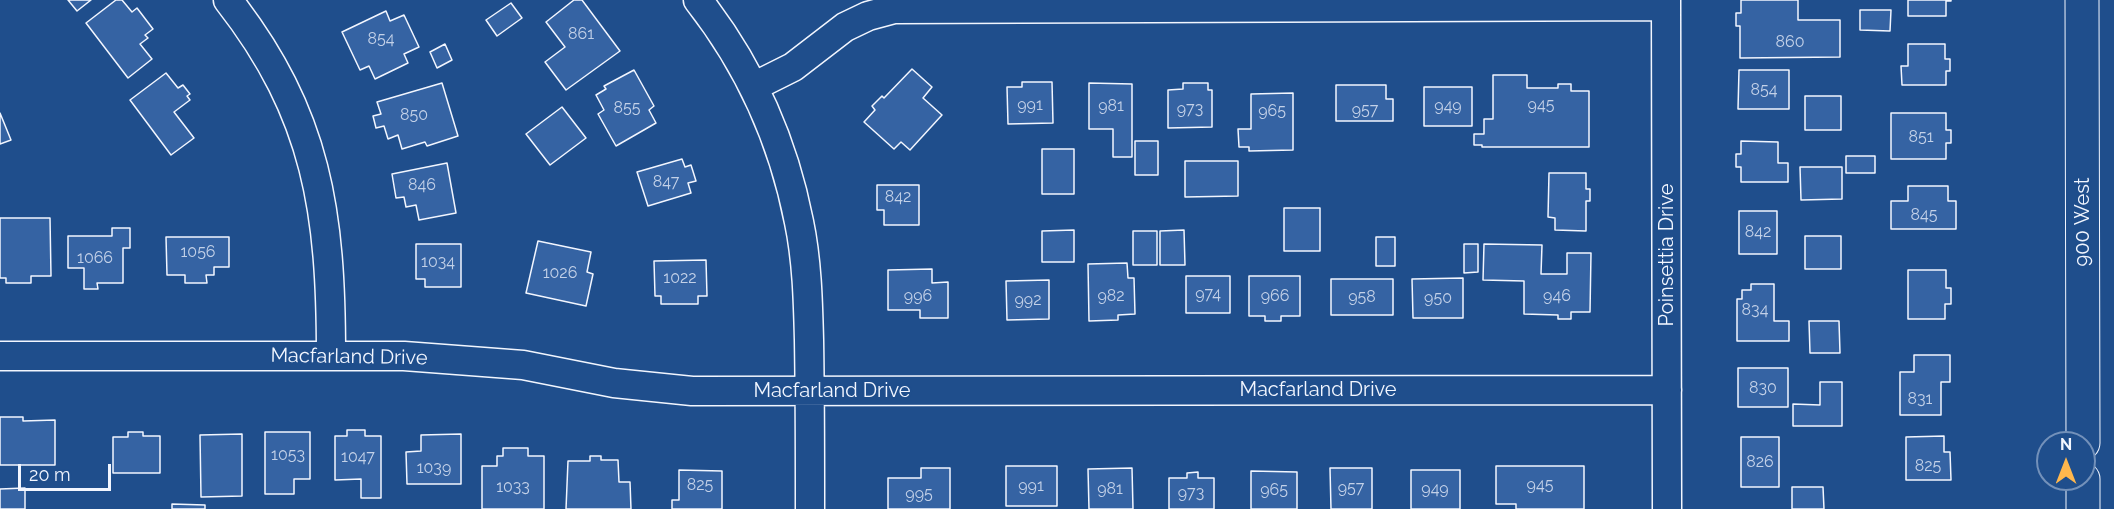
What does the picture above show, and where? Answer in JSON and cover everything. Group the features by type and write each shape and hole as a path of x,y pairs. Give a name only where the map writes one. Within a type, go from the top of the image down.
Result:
{"main road":[{"name":"900 West","path":"2082,0 2083,431"},
{"path":"2083,491 2083,509"}],"street":[{"path":"228,0 269,58 297,117 315,172 330,256 332,356"},
{"path":"698,0 734,49 755,86 781,154 800,223 808,292 810,509"},
{"path":"755,86 793,67 845,27 868,16 894,9 1666,3"},
{"name":"Poinsettia Drive","path":"1666,3 1667,509"},
{"name":"Macfarland Drive","path":"0,356 332,356 464,359 523,365 614,383 669,390 810,392 1667,390"}],"building":[{"path":"68,0 91,0 77,11"},
{"path":"116,0 122,0 132,12 137,8 153,29 145,35 148,38 140,44 152,59 128,78 86,23"},
{"path":"574,0 582,0 620,51 566,90 545,62 565,47 546,22"},
{"path":"1741,0 1798,0 1798,20 1840,20 1840,57 1740,58 1740,26 1736,26 1736,13 1741,13"},
{"path":"1908,0 1951,1 1946,1 1946,16 1908,16"},
{"path":"511,3 522,18 497,36 486,20"},
{"path":"1860,10 1891,10 1890,31 1860,30"},
{"path":"386,11 390,21 404,15 419,47 404,54 408,63 375,79 369,66 360,70 342,32"},
{"path":"445,44 452,60 437,68 430,52"},
{"path":"1908,44 1945,44 1945,59 1950,59 1950,71 1946,71 1946,85 1902,85 1901,66 1908,66"},
{"path":"912,69 932,87 923,98 942,115 910,150 901,142 894,149 864,122 875,110 872,106 882,96 884,98"},
{"path":"634,70 654,106 649,110 656,123 616,146 598,114 604,110 596,95 606,89 604,86"},
{"path":"1739,70 1789,70 1789,109 1738,109"},
{"path":"166,73 178,88 183,85 190,94 187,96 190,100 174,112 194,138 171,155 130,100"},
{"path":"1493,75 1527,75 1527,88 1558,88 1558,84 1571,84 1571,91 1589,91 1589,147 1482,147 1482,145 1474,145 1474,134 1484,134 1484,119 1493,119"},
{"path":"1022,82 1052,82 1053,123 1008,124 1007,87 1022,87"},
{"path":"442,83 458,136 427,146 425,142 402,149 398,135 388,139 384,126 376,128 373,116 381,114 377,102"},
{"path":"1089,83 1132,84 1132,157 1113,157 1113,129 1089,129"},
{"path":"1183,83 1208,83 1208,90 1212,90 1212,127 1168,128 1168,90 1183,89"},
{"path":"1336,85 1386,85 1386,99 1393,99 1393,121 1336,121"},
{"path":"1424,87 1472,87 1472,126 1424,126"},
{"path":"1293,93 1293,150 1249,151 1249,147 1239,147 1238,129 1251,129 1251,94"},
{"path":"1805,96 1841,96 1841,130 1805,130"},
{"path":"562,107 586,138 550,165 526,134"},
{"path":"0,113 11,140 0,144"},
{"path":"1891,113 1946,113 1946,130 1951,130 1951,143 1946,143 1946,159 1891,159"},
{"path":"1135,141 1158,141 1158,175 1135,175"},
{"path":"1741,141 1778,142 1778,163 1788,163 1788,182 1741,182 1741,167 1736,167 1736,154 1741,154"},
{"path":"1042,149 1074,149 1074,194 1042,194"},
{"path":"1846,156 1875,156 1875,173 1846,173"},
{"path":"682,159 685,167 691,165 696,181 688,183 691,193 648,206 637,172"},
{"path":"1185,161 1238,161 1238,196 1185,197"},
{"path":"447,163 456,213 419,220 416,205 406,207 404,197 396,198 392,174"},
{"path":"1800,167 1842,167 1842,199 1801,200"},
{"path":"1549,173 1586,173 1586,189 1590,189 1590,201 1586,201 1586,231 1555,230 1555,218 1548,217"},
{"path":"877,185 919,185 919,225 884,225 884,210 877,210"},
{"path":"1908,186 1948,186 1948,201 1956,201 1956,229 1891,229 1891,201 1908,201"},
{"path":"1284,208 1320,208 1320,251 1284,251"},
{"path":"1739,211 1777,211 1777,254 1739,254"},
{"path":"0,218 50,218 51,276 31,276 31,283 6,283 6,278 0,278"},
{"path":"112,228 130,228 130,248 123,248 123,283 97,283 98,289 84,289 84,268 68,268 68,236 112,236"},
{"path":"1074,230 1074,262 1042,262 1042,231"},
{"path":"1184,230 1185,265 1160,265 1160,231"},
{"path":"1133,231 1157,231 1157,265 1133,265"},
{"path":"1805,236 1841,236 1841,269 1805,269"},
{"path":"166,237 229,237 229,267 214,267 214,275 206,275 207,283 185,283 185,275 167,275"},
{"path":"1376,237 1395,237 1395,266 1376,266"},
{"path":"538,241 591,252 587,272 593,274 586,306 526,293"},
{"path":"416,244 461,244 461,287 425,287 425,279 416,279"},
{"path":"1464,244 1478,244 1478,272 1464,273"},
{"path":"1484,244 1542,245 1541,274 1567,274 1567,253 1591,253 1590,312 1571,312 1571,319 1558,319 1558,315 1524,314 1524,281 1483,280"},
{"path":"706,260 707,296 698,296 698,304 661,304 661,296 655,296 654,261"},
{"path":"1127,263 1128,278 1134,278 1135,314 1118,315 1118,320 1089,321 1088,264"},
{"path":"932,269 932,283 948,282 948,318 920,318 920,310 888,310 888,270"},
{"path":"1908,270 1946,270 1946,288 1951,288 1951,304 1945,304 1945,319 1908,319"},
{"path":"1186,276 1230,276 1230,313 1186,313"},
{"path":"1249,276 1300,276 1300,316 1281,316 1281,321 1265,321 1265,316 1249,316"},
{"path":"1463,278 1463,318 1413,318 1412,279"},
{"path":"1331,279 1393,279 1393,315 1331,315"},
{"path":"1049,280 1049,319 1007,320 1006,281"},
{"path":"1751,284 1774,284 1774,321 1789,321 1789,341 1737,341 1737,299 1742,299 1742,290 1751,290"},
{"path":"1809,321 1839,321 1840,353 1810,353"},
{"path":"1914,355 1950,355 1950,382 1941,382 1941,415 1900,415 1900,372 1914,372"},
{"path":"1738,368 1788,368 1788,407 1738,407"},
{"path":"1820,382 1842,382 1842,426 1793,426 1793,404 1820,405"},
{"path":"0,417 23,417 23,421 55,420 55,465 0,465"},
{"path":"347,430 365,430 365,436 381,436 381,498 361,498 361,479 335,480 335,436 347,436"},
{"path":"128,432 143,432 143,436 160,436 160,473 113,473 113,437 128,437"},
{"path":"265,432 310,432 310,479 294,479 294,494 265,494"},
{"path":"242,434 242,496 201,497 200,435"},
{"path":"461,434 461,484 407,484 406,452 421,451 421,435"},
{"path":"1944,436 1944,452 1950,452 1951,480 1906,480 1906,437"},
{"path":"1741,437 1779,437 1779,487 1741,487"},
{"path":"503,448 528,448 528,456 544,456 544,509 482,509 482,466 497,466 497,456 503,456"},
{"path":"590,456 601,456 601,460 618,460 619,482 630,482 631,509 566,509 568,461 590,461"},
{"path":"1006,466 1057,466 1057,506 1006,506"},
{"path":"1496,466 1584,466 1584,509 1516,509 1516,504 1496,504"},
{"path":"921,468 950,468 950,509 888,509 888,478 921,478"},
{"path":"1132,468 1133,509 1089,509 1088,469"},
{"path":"1330,468 1372,468 1372,509 1331,509"},
{"path":"679,470 722,471 722,509 672,509 672,500 679,500"},
{"path":"1411,470 1460,470 1460,509 1411,509"},
{"path":"1251,471 1297,472 1297,509 1251,509"},
{"path":"1198,472 1198,478 1214,478 1214,509 1169,509 1169,478 1187,478 1187,473"},
{"path":"1792,487 1823,487 1824,509 1792,509"},
{"path":"25,488 25,509 0,509 0,489"},
{"path":"172,504 205,505 205,509 172,509"}]}
